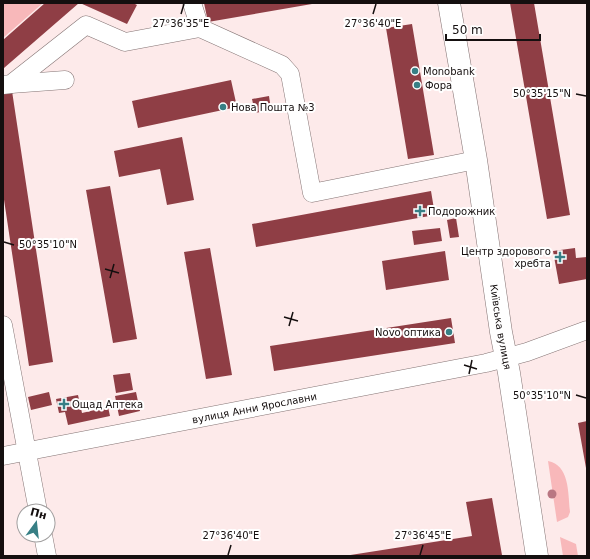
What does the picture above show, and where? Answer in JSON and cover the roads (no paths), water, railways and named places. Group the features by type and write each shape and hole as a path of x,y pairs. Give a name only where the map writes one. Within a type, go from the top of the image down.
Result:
{"main road":[{"name":"Київська вулиця","path":"449,3 476,160 501,332 537,556"}],"street":[{"path":"192,3 200,28"},
{"path":"7,85 86,25 125,42 200,28 282,65 290,74 312,193 476,160"},
{"path":"7,85 64,80"},
{"path":"3,325 37,503"},
{"name":"вулиця Анни Ярославни","path":"3,456 506,358 587,330"},
{"path":"45,543 47,556"}],"place":[{"name":"Monobank","path":"415,71"},
{"name":"Фора","path":"417,85"},
{"name":"Нова Пошта №3","path":"223,107"},
{"name":"Подорожник","path":"420,211"},
{"name":"Центр здорового хребта","path":"560,257"},
{"name":"Novo оптика","path":"449,332"},
{"name":"Ощад Аптека","path":"64,404"}]}
